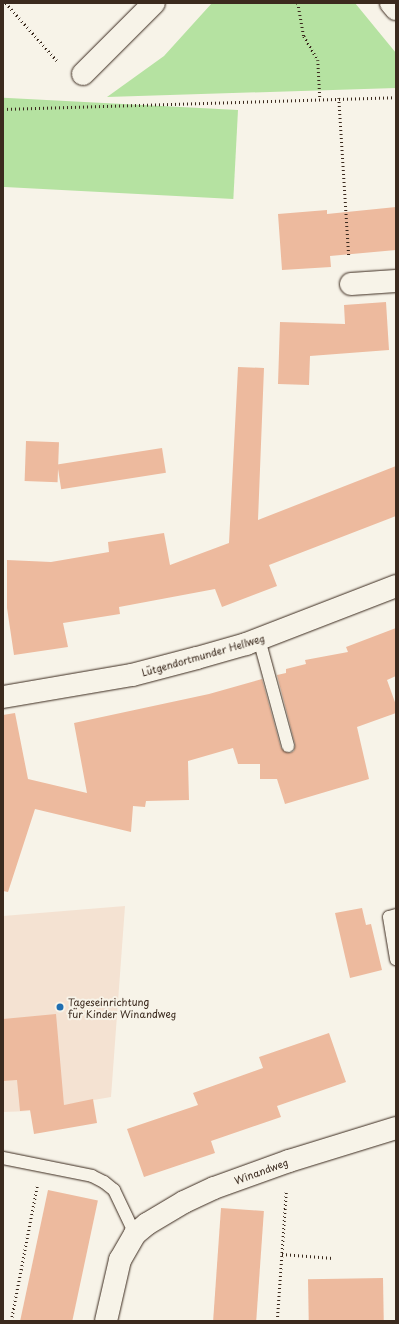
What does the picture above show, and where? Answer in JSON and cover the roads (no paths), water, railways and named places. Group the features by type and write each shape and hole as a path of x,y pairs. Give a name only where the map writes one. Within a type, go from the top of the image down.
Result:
{"street":[{"path":"83,74 154,3"},
{"path":"391,3 396,9"},
{"path":"351,284 396,280"},
{"name":"Lütgendortmunder Hellweg","path":"3,697 132,676 259,639 396,586"},
{"name":"Winandweg","path":"106,1321 120,1260 135,1234 184,1202 289,1161 396,1128"}],"lane":[{"path":"259,639 288,746"},
{"path":"396,915 389,917 396,959"},
{"path":"3,1158 92,1176 104,1182 114,1190 135,1234"}],"place":[{"name":"Tageseinrichtung für Kinder Winandweg","path":"60,1007"}]}
